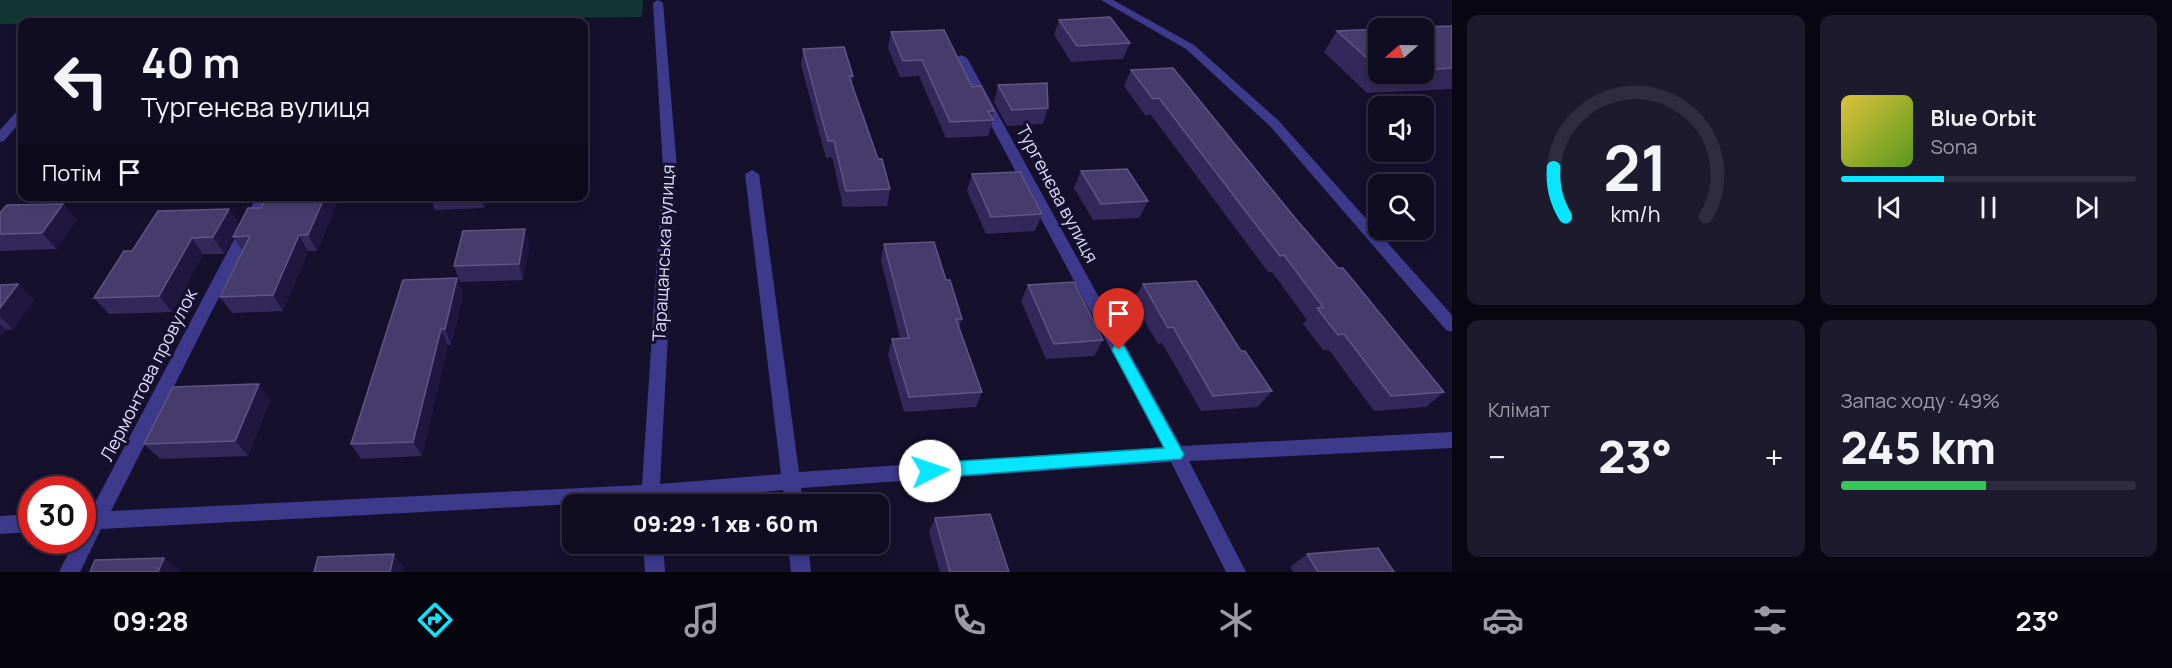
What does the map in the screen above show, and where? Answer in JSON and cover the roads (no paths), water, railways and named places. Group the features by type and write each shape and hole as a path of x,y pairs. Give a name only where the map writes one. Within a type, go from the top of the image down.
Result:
{"street":[{"path":"1106,0 1190,47 1274,123 1452,326"},
{"name":"Таращанська вулиця","path":"650,494 670,168 658,3"},
{"name":"Тургенєва вулиця","path":"961,58 1176,454 1236,572"},
{"path":"0,138 18,118"},
{"path":"752,174 793,494"},
{"name":"Лермонтова провулок","path":"96,507 261,201"},
{"path":"689,494 792,481 1176,454 1452,440"},
{"path":"96,520 562,502"},
{"path":"0,525 18,524"},
{"name":"Лермонтова провулок","path":"69,572 76,554"},
{"path":"654,554 655,572"},
{"path":"799,554 801,572"}]}
